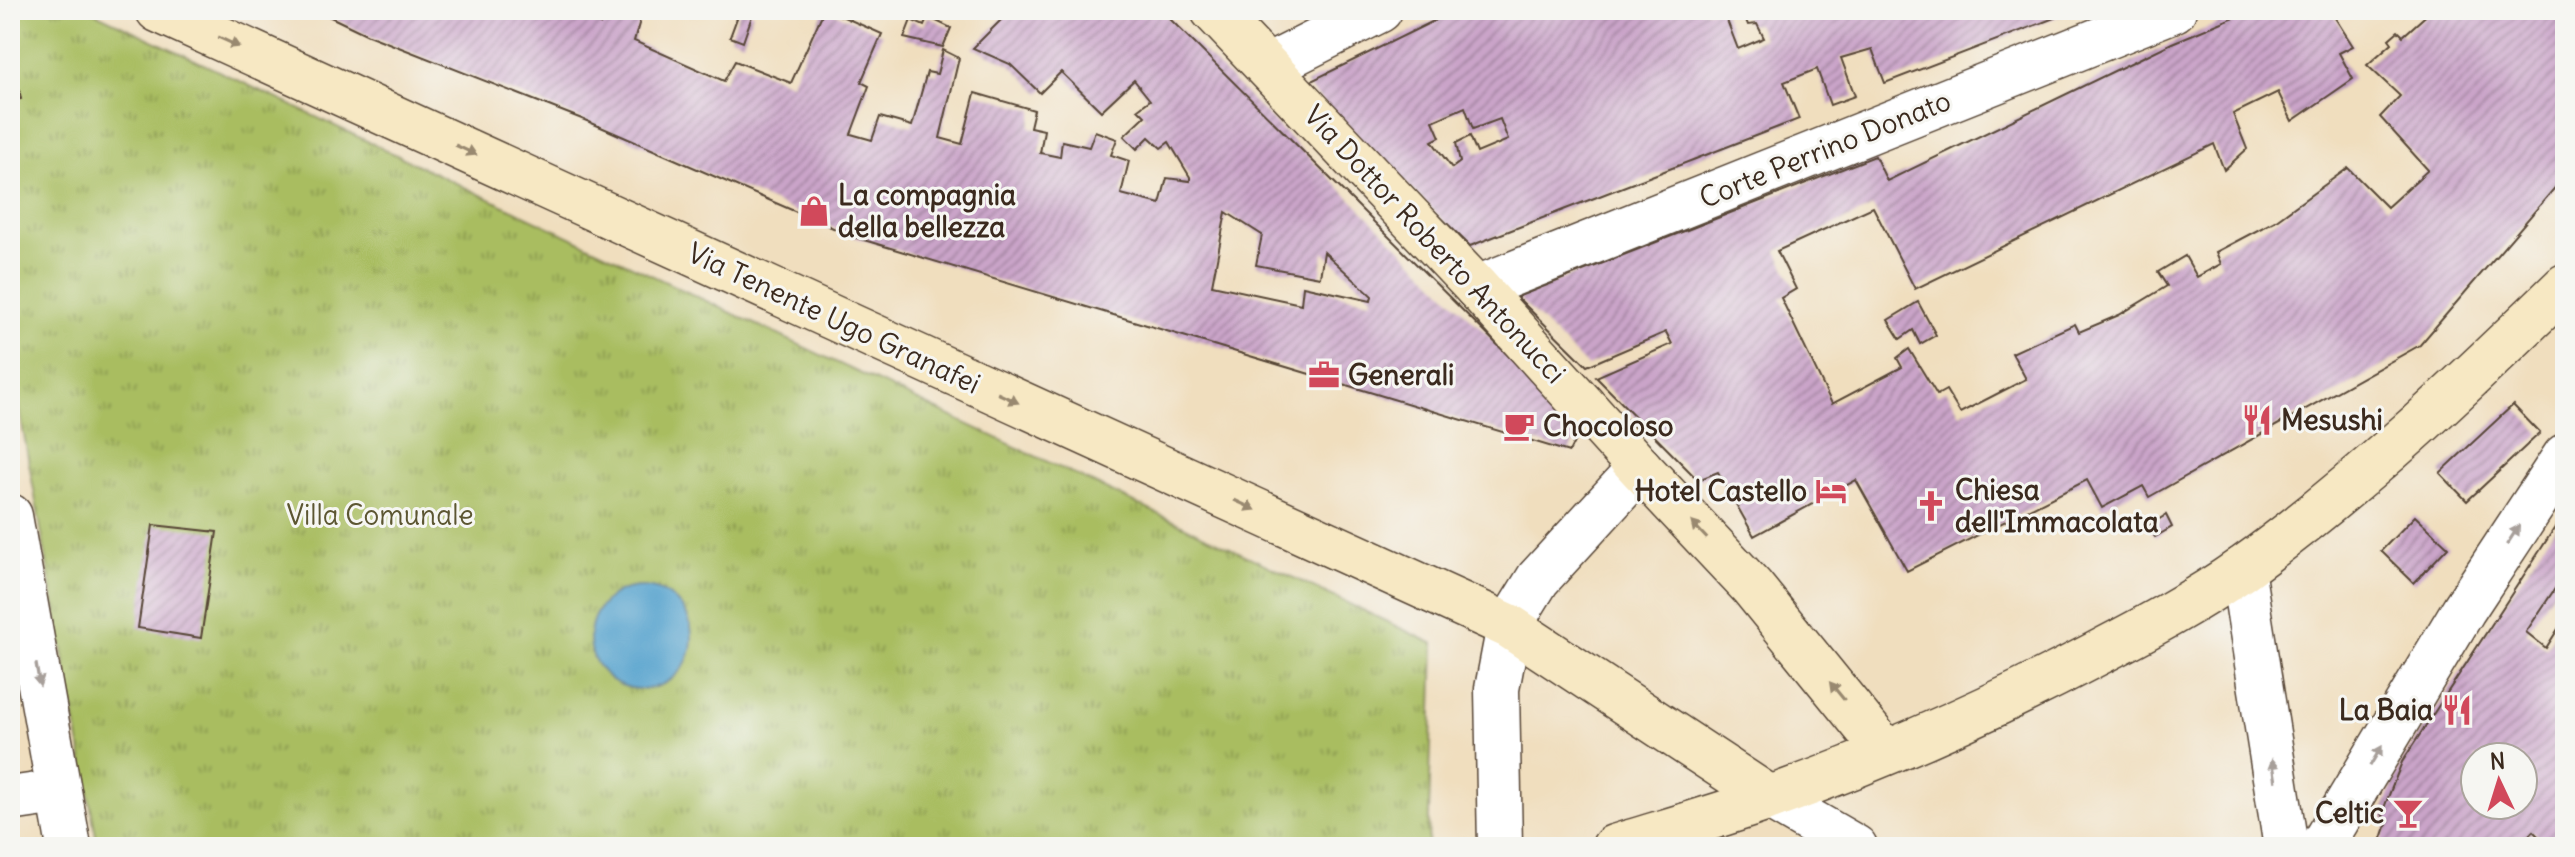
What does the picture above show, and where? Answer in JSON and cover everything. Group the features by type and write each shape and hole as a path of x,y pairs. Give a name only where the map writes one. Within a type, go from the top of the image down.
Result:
{"main road":[{"name":"Via Tenente Ugo Granafei","path":"158,10 1509,626 1770,798"},
{"name":"Via Dottor Roberto Antonucci","path":"1213,10 1477,288 1752,587 1886,752"},
{"path":"1614,847 1770,798 1886,752 2028,690 2150,626 2242,569 2363,473 2565,286"}],"street":[{"path":"1269,66 1380,10"},
{"name":"Corte Perrino Donato","path":"1477,288 2174,10"},
{"path":"2321,847 2464,609 2565,456"},
{"path":"1500,847 1497,689 1509,626 1538,579 1640,468"},
{"path":"10,516 69,847"},
{"path":"2242,569 2286,847"},
{"path":"10,799 58,792"},
{"path":"1770,798 1855,847"}],"green space":[{"name":"Villa Comunale","path":"10,10 89,10 1434,644 1428,847 98,847 10,357"}],"water":[{"path":"641,587 660,591 677,602 688,619 692,638 688,657 677,674 660,685 641,689 622,685 605,674 594,657 590,638 594,619 605,602 622,591"}],"building":[{"path":"316,10 569,10 600,24 598,10 635,10 641,17 634,41 724,81 735,61 791,83 824,10 828,10 882,34 861,82 869,86 851,134 872,140 880,117 912,126 927,72 937,74 943,50 959,58 940,138 962,144 975,93 1034,110 1030,127 1044,130 1040,153 1060,157 1062,141 1089,147 1095,131 1117,139 1111,155 1129,161 1121,194 1160,204 1167,178 1190,181 1190,177 1169,142 1161,148 1149,137 1137,149 1124,136 1145,116 1138,109 1150,100 1134,80 1101,111 1061,72 1040,93 1010,64 973,48 1011,10 1161,10 1581,428 1569,452 854,237 587,121 368,35","holes":["1226,212 1262,235 1256,265 1320,277 1324,252 1372,296 1371,301 1303,286 1301,304 1212,285"]},
{"path":"740,10 753,13 743,42 730,37"},
{"path":"1456,10 1723,10 1738,49 1764,38 1757,24 1748,25 1742,10 2075,10 1885,83 1872,49 1841,58 1855,96 1830,105 1817,69 1784,82 1799,119 1470,246 1305,84","holes":["1465,107 1473,129 1500,119 1508,140 1477,153 1470,136 1456,143 1460,162 1452,168 1432,141 1440,137 1433,121"]},
{"path":"2251,10 2330,10 2353,46 2339,53 2353,79 2292,121 2278,92 2233,114 2247,149 2224,170 2214,144 1915,289 1873,207 1777,251 1796,289 1781,298 1832,404 1902,367 1897,358 1909,349 1937,395 1946,390 1960,413 2026,379 2012,353 2075,324 2079,332 2119,315 2167,286 2158,272 2185,256 2197,277 2221,264 2216,252 2275,221 2348,168 2387,207 2428,170 2380,117 2400,96 2367,65 2392,43 2389,39 2398,31 2403,36 2432,10 2565,10 2565,176 2420,345 2149,497 2143,486 2102,508 2087,480 1907,571 1856,480 1754,536 1718,472 1698,480 1596,377 1672,344 1666,332 1587,366 1517,297 1875,156 1887,181 2172,43"},
{"path":"928,17 951,28 943,47 904,38 911,20 924,26"},
{"path":"10,42 21,99 10,101"},
{"path":"1918,302 1936,335 1920,344 1913,330 1900,339 1888,320"},
{"path":"2513,405 2540,433 2467,501 2440,473"},
{"path":"2565,512 2565,584 2560,581 2526,632 2546,648 2565,618 2565,845 2549,847 2533,831 2518,847 2379,847 2387,824 2382,813 2402,762"},
{"path":"2166,515 2172,527 2155,537 2148,526"},
{"path":"2415,516 2448,547 2414,583 2381,551"},
{"path":"153,525 217,532 201,638 138,628"}],"place":[{"name":"La compagnia della bellezza","path":"814,211"},
{"name":"Generali","path":"1324,375"},
{"name":"Mesushi","path":"2257,420"},
{"name":"Chocoloso","path":"1519,426"},
{"name":"Hotel Castello","path":"1831,491"},
{"name":"Chiesa dell'Immacolata","path":"1931,506"},
{"name":"La Baia","path":"2457,710"},
{"name":"Celtic","path":"2408,813"}]}
